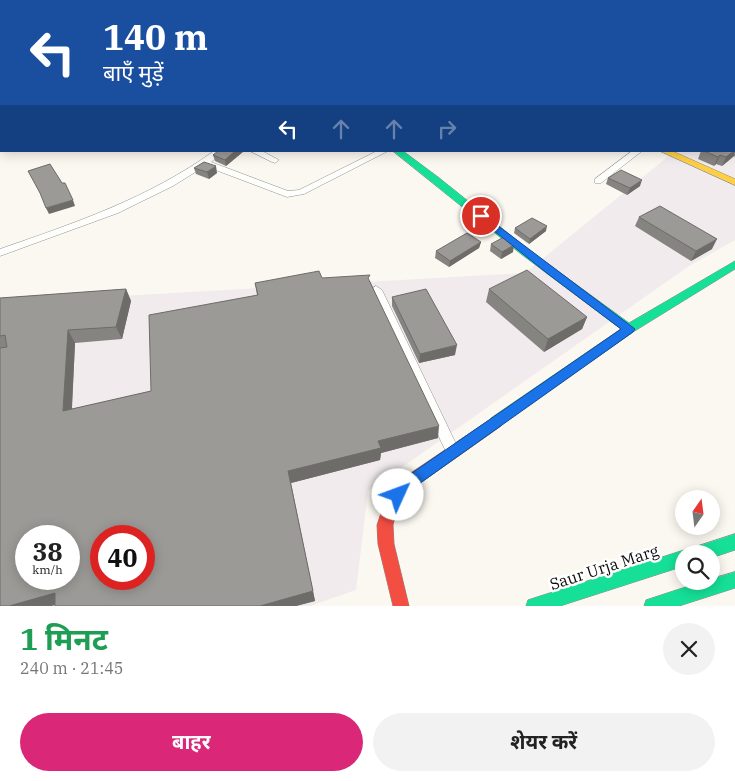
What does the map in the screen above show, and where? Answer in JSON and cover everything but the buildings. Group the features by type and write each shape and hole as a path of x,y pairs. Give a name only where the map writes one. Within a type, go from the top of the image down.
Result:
{"street":[{"path":"0,253 154,194 206,163 219,152"},
{"path":"256,152 275,160"},
{"path":"360,152 370,158"},
{"path":"206,163 287,194 300,192 382,152"},
{"path":"398,152 454,192 551,272 629,329"},
{"path":"598,181 637,152"},
{"path":"666,152 735,182"},
{"path":"401,606 389,554 385,524 391,504 404,486 629,329 735,264"},
{"path":"376,290 453,452"},
{"path":"720,547 735,542"},
{"name":"Saur Urja Marg","path":"534,606 675,561"},
{"path":"652,606 735,580"}],"shaded area":[{"path":"674,152 735,152 735,240 689,266 368,491 356,590 310,606 0,606 0,303 525,273"}],"railway":[{"path":"692,0 735,0"}],"traffic: fast":[{"path":"398,152 435,179 525,252 629,329"},
{"path":"496,422 629,329 735,264"},
{"path":"720,547 735,542"},
{"path":"534,606 675,561"},
{"path":"652,606 735,580"}],"traffic: slow":[{"path":"666,152 735,182"}],"traffic: jam":[{"path":"401,606 386,544 385,525 389,509 404,486 496,422"}],"route":[{"path":"398,495 404,486 629,329 551,272 481,216"}]}
